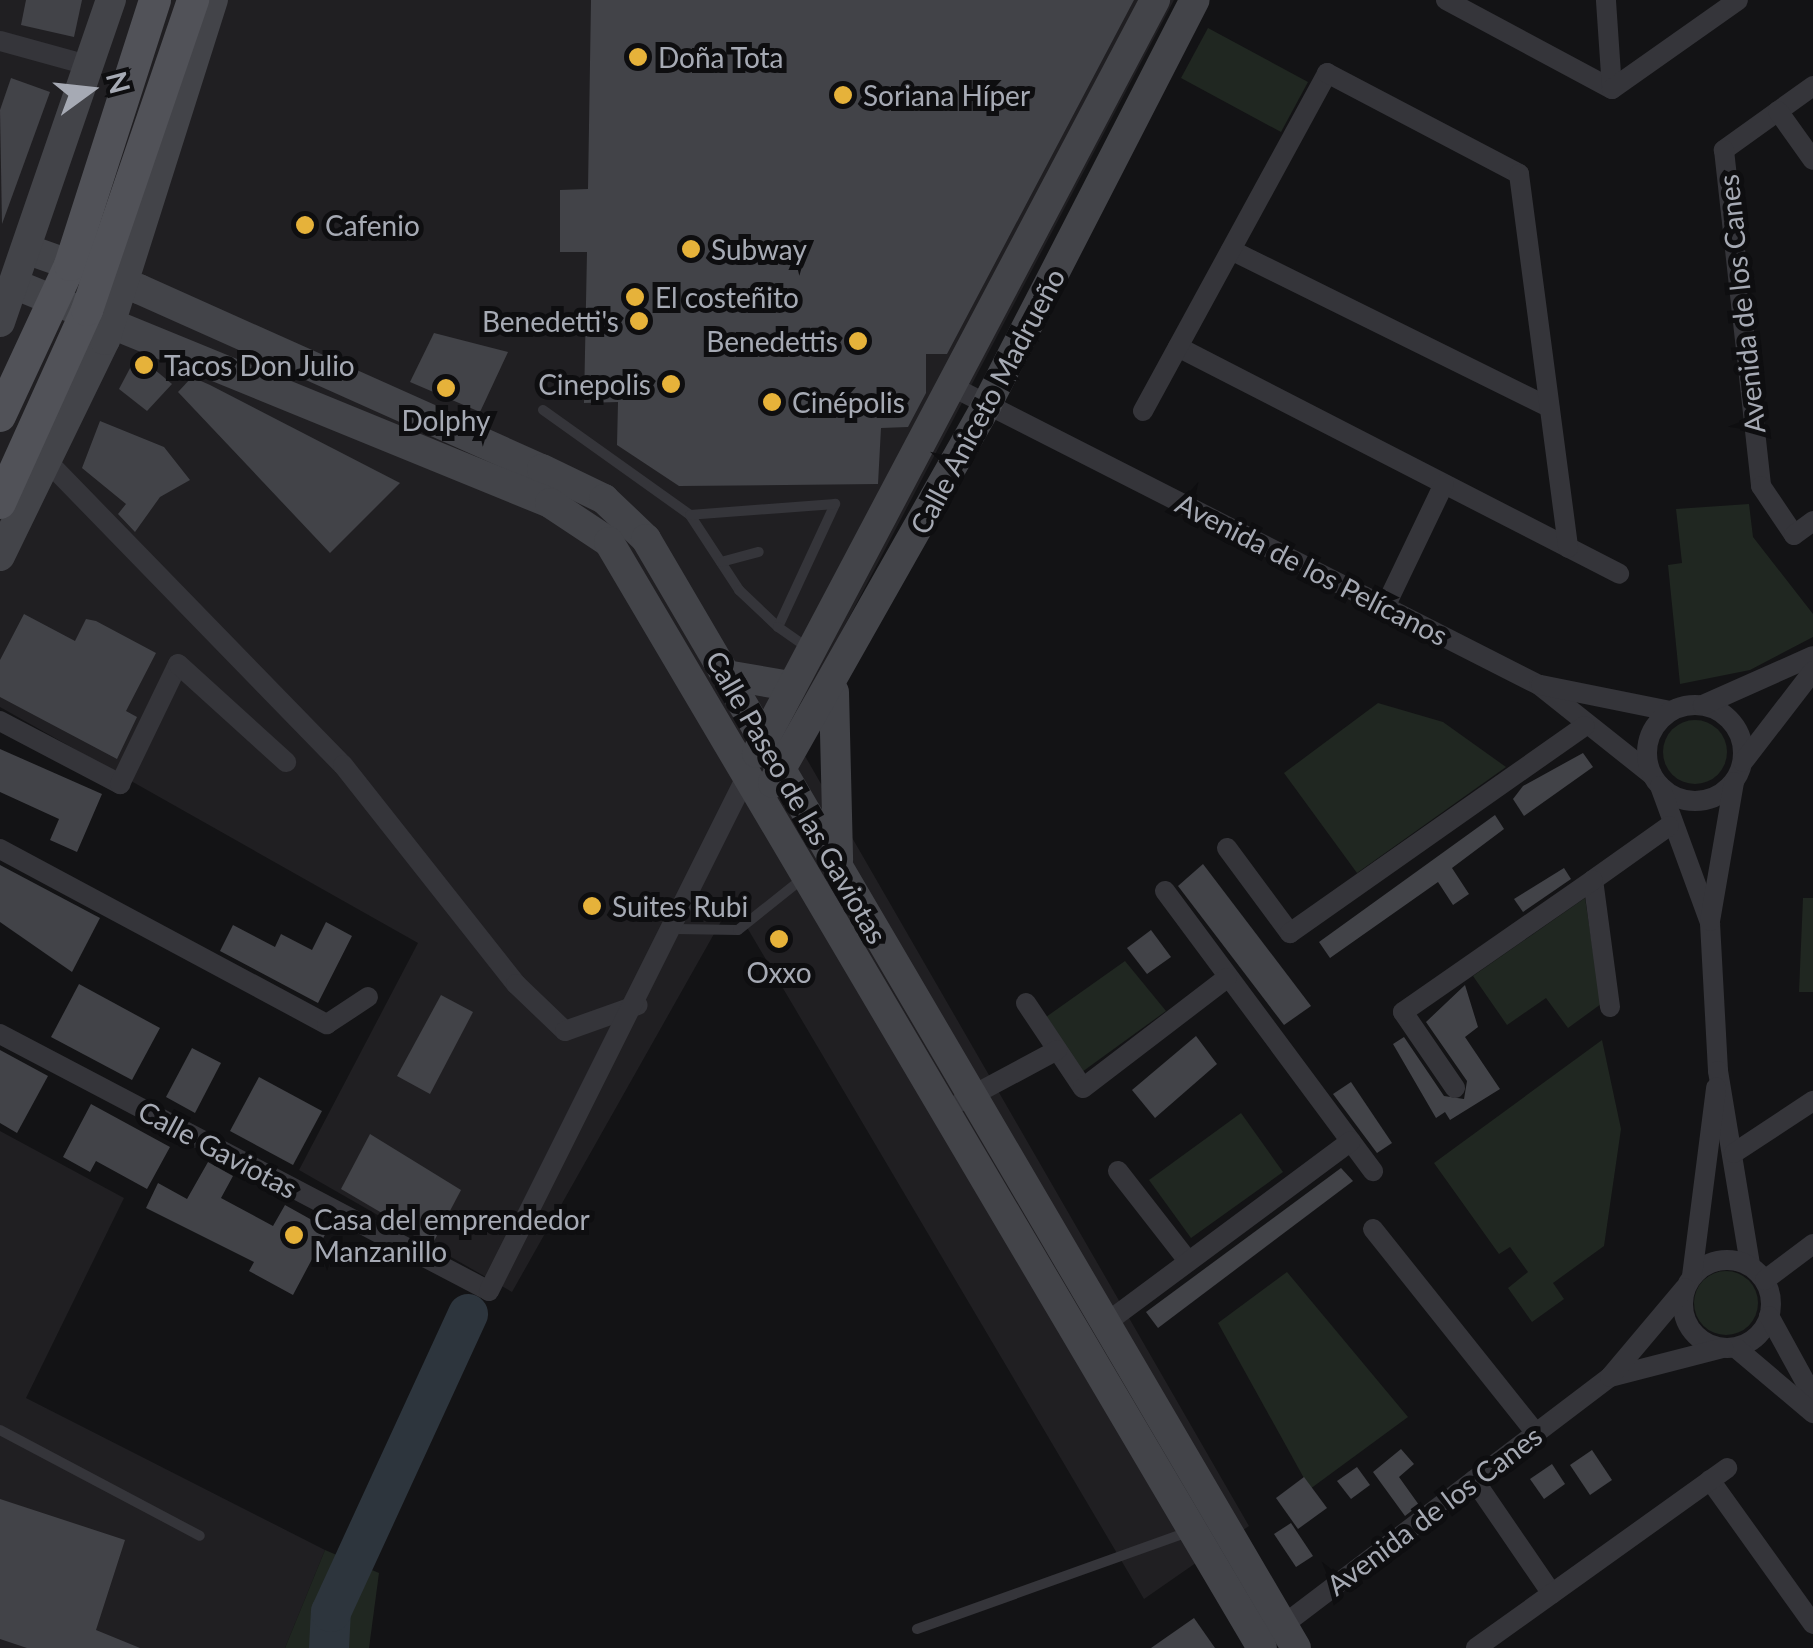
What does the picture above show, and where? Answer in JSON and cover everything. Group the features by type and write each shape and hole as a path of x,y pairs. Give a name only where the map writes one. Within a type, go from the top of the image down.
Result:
{"main road":[{"path":"0,322 7,284 26,249 84,64 111,0"},
{"path":"0,556 49,463 99,314 97,274 154,0"},
{"path":"97,274 193,0"},
{"path":"0,416 56,298 97,274 213,0"},
{"name":"Calle Aniceto Madrueño","path":"760,783 762,742 808,648 956,388 1155,0"},
{"name":"Calle Aniceto Madrueño","path":"760,783 835,684 987,404 1195,0"},
{"name":"Calle Paseo de las Gaviotas","path":"26,249 97,274 604,499 646,539 762,742"},
{"name":"Calle Paseo de las Gaviotas","path":"7,284 99,314 550,504 609,542 760,783 825,873 959,1102 1191,1531 1270,1643"},
{"path":"0,503 99,314"},
{"path":"726,675 790,686"},
{"path":"825,873 835,684"},
{"name":"Calle Paseo de las Gaviotas","path":"959,1102 1106,1324 1270,1643"}],"street":[{"path":"7,284 84,64 96,0"},
{"path":"1446,0 1612,89"},
{"path":"1606,0 1612,89"},
{"path":"1612,89 1738,0"},
{"path":"0,41 84,64"},
{"path":"1143,412 1326,73 1518,174 1568,548"},
{"name":"Avenida de los Canes","path":"1813,86 1724,150 1761,486 1794,535 1813,521"},
{"path":"1778,111 1813,160"},
{"path":"1231,250 1549,407"},
{"path":"1178,347 1620,574"},
{"name":"Avenida de los Pelícanos","path":"956,388 1539,685 1656,780"},
{"path":"49,463 343,766 516,984 565,1031 638,1005 676,929 760,783"},
{"path":"1385,607 1444,484"},
{"path":"0,720 120,784 178,664 286,762"},
{"path":"1539,685 1670,711 1703,705 1811,664"},
{"path":"1811,664 1742,762 1734,782 1710,923 1718,1072 1757,1273 1769,1316 1813,1396"},
{"path":"1703,705 1738,732 1742,762"},
{"path":"1670,711 1647,746 1669,826 1710,923"},
{"path":"1226,848 1290,933 1585,726"},
{"path":"1656,780 1698,802 1734,782"},
{"path":"1456,1088 1403,1012 1669,826"},
{"path":"0,849 328,1024 368,998"},
{"path":"1593,880 1610,1006"},
{"path":"1164,891 1372,1171"},
{"path":"1026,1003 1083,1088 1227,978"},
{"name":"Calle Gaviotas","path":"0,1034 490,1291 638,1005"},
{"path":"959,1102 1057,1050"},
{"path":"1718,1072 1689,1282 1689,1327 1729,1348 1813,1413"},
{"path":"1734,1153 1813,1101"},
{"path":"1106,1324 1351,1141"},
{"path":"1118,1170 1188,1260"},
{"path":"1373,1228 1536,1433"},
{"path":"1689,1282 1718,1260 1757,1273 1813,1244"},
{"name":"Avenida de los Canes","path":"1270,1643 1610,1377 1689,1282"},
{"path":"1729,1348 1769,1316"},
{"name":"Avenida de los Canes","path":"1610,1377 1729,1348"},
{"path":"1476,1648 1718,1474 1813,1624"},
{"path":"1474,1480 1552,1594"}],"lane":[{"path":"543,410 690,515 721,562 778,628 808,648"},
{"path":"690,515 835,504 778,628"},
{"path":"721,562 759,552"},
{"path":"676,929 738,930 825,873"},
{"path":"0,1430 200,1536"},
{"path":"917,1629 1191,1531"}],"shaded area":[{"path":"0,0 1174,0 790,730 1249,1526 1144,1599 732,902 512,1292 299,1170 418,943 0,707"},
{"path":"1208,28 1308,82 1281,132 1181,78"},
{"path":"1749,504 1753,537 1813,614 1813,637 1750,670 1680,684 1668,565 1682,563 1676,509"},
{"path":"1378,703 1443,722 1506,767 1357,873 1284,773"},
{"path":"1695,720 1717,730 1727,752 1717,774 1695,784 1673,774 1663,752 1673,730"},
{"path":"1585,898 1601,1004 1568,1028 1546,998 1507,1025 1473,976"},
{"path":"1803,898 1813,898 1813,992 1799,992"},
{"path":"1125,961 1166,1011 1082,1072 1046,1017"},
{"path":"1602,1040 1621,1129 1604,1246 1553,1283 1564,1299 1532,1322 1508,1288 1528,1272 1510,1247 1499,1254 1434,1163"},
{"path":"1241,1113 1283,1172 1191,1238 1149,1180"},
{"path":"0,1131 124,1198 26,1398 325,1550 285,1648 0,1648"},
{"path":"1726,1271 1748,1281 1758,1303 1748,1325 1726,1335 1704,1325 1694,1303 1704,1281"},
{"path":"1287,1272 1408,1417 1310,1489 1218,1323"},
{"path":"325,1550 379,1573 369,1648 285,1648"}],"building":[{"path":"26,0 82,0 74,37 21,25"},
{"name":"Soriana Híper","path":"591,0 1134,0 947,354 926,354 926,393 908,427 881,428 878,484 679,486 617,445 618,402 584,403 587,252 560,252 560,190 588,189"},
{"path":"11,78 50,92 2,224 0,110"},
{"path":"434,333 508,352 480,412 410,382"},
{"name":"Tacos Don Julio","path":"137,355 172,384 147,411 119,389"},
{"path":"192,377 400,483 330,553 178,392"},
{"path":"100,421 164,447 190,480 160,497 135,532 118,514 126,504 82,468"},
{"path":"24,614 75,641 86,619 96,621 156,653 126,711 137,717 117,759 0,697 0,660"},
{"path":"0,749 102,794 77,852 50,840 59,819 0,792"},
{"path":"1583,753 1593,767 1524,816 1513,799 1523,786"},
{"path":"1495,815 1504,829 1452,868 1469,894 1453,905 1438,882 1330,958 1319,942"},
{"path":"1203,864 1311,1006 1284,1025 1178,886"},
{"path":"0,865 100,918 72,972 0,922"},
{"path":"1564,868 1571,879 1523,912 1514,899"},
{"path":"326,922 352,936 318,1003 220,951 233,925 275,947 281,934 312,950"},
{"path":"1151,930 1171,957 1147,974 1127,948"},
{"path":"79,984 160,1028 132,1080 51,1037"},
{"path":"1465,985 1478,1027 1465,1037 1500,1089 1450,1120 1445,1112 1436,1118 1393,1044 1404,1037 1444,1096 1464,1099 1467,1081 1426,1022"},
{"path":"441,995 473,1012 430,1094 397,1076"},
{"path":"1196,1036 1217,1064 1155,1118 1132,1090"},
{"path":"192,1048 221,1063 195,1113 166,1097"},
{"path":"0,1050 48,1076 17,1133 0,1123"},
{"path":"259,1077 322,1111 293,1165 230,1131"},
{"path":"1351,1082 1392,1143 1377,1153 1333,1094"},
{"path":"91,1104 170,1147 147,1189 96,1161 90,1172 63,1157"},
{"path":"370,1134 461,1190 433,1243 341,1189"},
{"path":"208,1162 233,1176 221,1198 273,1226 285,1205 328,1229 293,1295 249,1271 254,1262 146,1208 158,1183 187,1199"},
{"path":"1341,1168 1353,1181 1158,1328 1146,1312"},
{"path":"1401,1449 1414,1464 1399,1477 1419,1505 1405,1516 1373,1472"},
{"path":"1592,1450 1612,1480 1590,1495 1570,1465"},
{"path":"1552,1464 1565,1484 1544,1499 1530,1479"},
{"path":"1357,1467 1370,1485 1351,1499 1337,1481"},
{"path":"1304,1477 1327,1508 1298,1529 1276,1498"},
{"path":"0,1499 125,1540 96,1630 140,1648 27,1648 0,1639"},
{"path":"1291,1523 1313,1556 1296,1567 1274,1534"},
{"path":"1194,1618 1215,1648 1151,1648"}],"waterway":[{"path":"329,1648 331,1612 468,1314"}],"place":[{"name":"Doña Tota","path":"638,57"},
{"name":"Soriana Híper","path":"843,95"},
{"name":"Cafenio","path":"305,225"},
{"name":"Subway","path":"691,249"},
{"name":"El costeñito","path":"635,297"},
{"name":"Benedetti's","path":"639,321"},
{"name":"Benedettis","path":"858,341"},
{"name":"Tacos Don Julio","path":"144,365"},
{"name":"Cinepolis","path":"671,384"},
{"name":"Dolphy","path":"446,388"},
{"name":"Cinépolis","path":"772,402"},
{"name":"Suites Rubi","path":"592,906"},
{"name":"Oxxo","path":"779,939"},
{"name":"Casa del emprendedor Manzanillo","path":"294,1235"}]}
